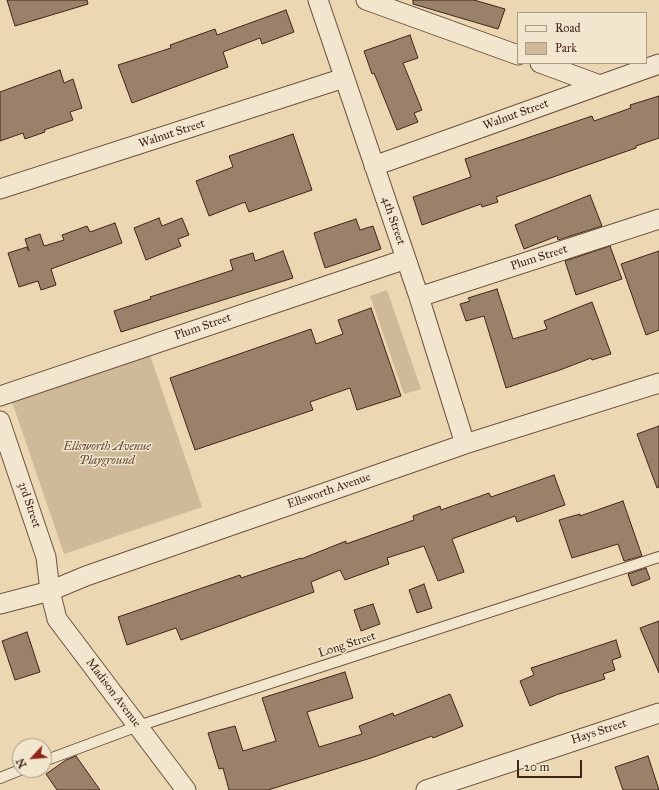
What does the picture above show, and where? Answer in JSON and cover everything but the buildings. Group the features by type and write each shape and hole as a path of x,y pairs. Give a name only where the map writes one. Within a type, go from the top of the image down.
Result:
{"street":[{"name":"4th Street","path":"318,0 419,297 465,444"},
{"path":"366,0 517,55"},
{"path":"543,64 600,85"},
{"name":"Walnut Street","path":"374,166 659,64"},
{"name":"Walnut Street","path":"0,189 344,78"},
{"name":"Plum Street","path":"419,297 659,219"},
{"name":"Plum Street","path":"0,396 406,259"},
{"name":"Ellsworth Avenue","path":"0,604 50,591 86,576 465,444 659,382"},
{"name":"3rd Street","path":"0,421 46,557 50,591"},
{"name":"Madison Avenue","path":"50,591 57,619 186,790"},
{"name":"Hays Street","path":"426,790 659,713"}],"lane":[{"name":"Long Street","path":"52,758 138,726 659,557"},
{"path":"0,778 12,773"}],"green space":[{"path":"387,290 421,389 404,394 370,296"},
{"name":"Ellsworth Avenue Playground","path":"150,355 202,507 64,554 12,402"}]}
